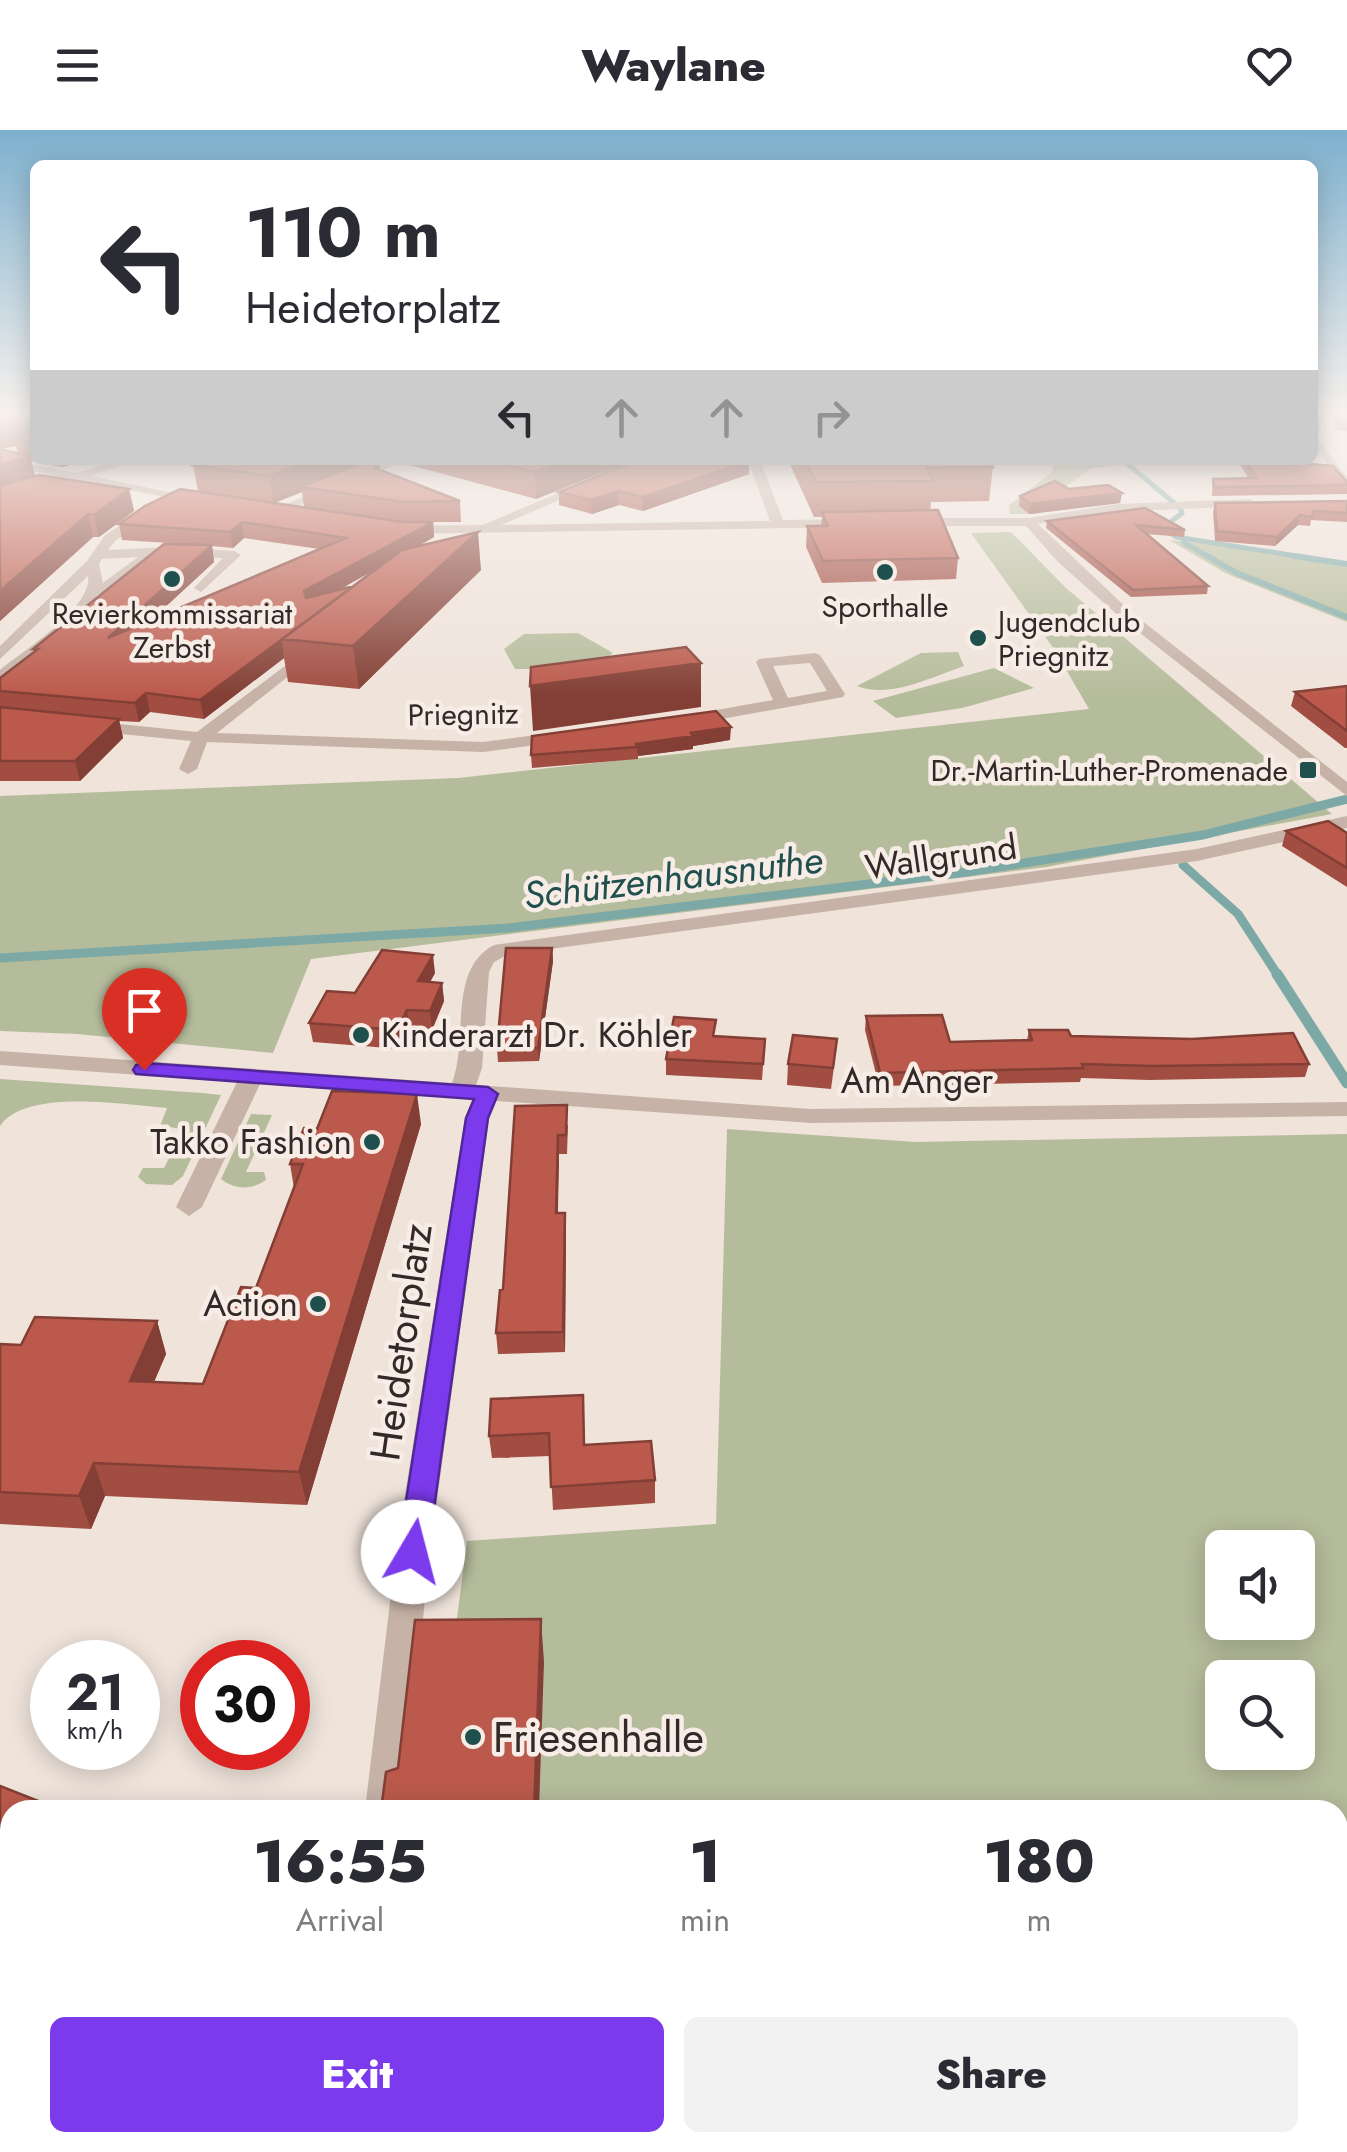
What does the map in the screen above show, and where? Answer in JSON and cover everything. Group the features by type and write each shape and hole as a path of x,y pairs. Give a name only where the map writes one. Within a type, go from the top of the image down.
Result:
{"street":[{"path":"0,654 124,526 160,507"},
{"path":"274,512 285,507"},
{"path":"406,530 443,546 532,507"},
{"path":"772,507 778,524"},
{"path":"885,523 1030,522 1138,507"},
{"path":"256,508 310,517"},
{"path":"1030,522 1062,559 1114,605 1344,789"},
{"path":"390,529 867,523"},
{"path":"94,560 152,553 234,555 202,588"},
{"path":"91,594 152,553"},
{"path":"0,678 83,610 96,584 94,560"},
{"path":"188,768 201,736 329,638"},
{"path":"670,722 783,704"},
{"name":"Priegnitz","path":"73,724 201,736 483,747 576,734"},
{"name":"Wallgrund","path":"485,958 500,950 1197,854 1347,822"},
{"name":"Heidetorplatz","path":"385,1800 413,1552 477,1118 470,1068 478,972 485,958"},
{"path":"0,1058 474,1093"},
{"path":"188,1207 251,1078"},
{"name":"Am Anger","path":"474,1093 866,1118 1347,1109"}],"green space":[{"path":"1009,507 1038,507 1038,514 1010,514"},
{"path":"1011,532 1066,588 1332,814 1046,867 311,959 273,1053 77,1034 0,1031 0,796 458,778 1089,709 1054,649 971,533"},
{"path":"1169,540 1274,550 1347,563 1347,622 1227,574"},
{"path":"578,633 613,653 591,669 515,669 504,649 524,634"},
{"path":"958,652 964,666 924,681 883,690 857,686 921,653"},
{"path":"994,668 1034,688 962,708 896,718 873,701"},
{"path":"0,1079 221,1095 183,1176 172,1185 146,1184 138,1177 143,1168 164,1168 184,1129 160,1126 167,1108 103,1102 53,1103 13,1114 0,1126"},
{"path":"251,1114 272,1115 246,1172 264,1172 266,1180 237,1187 221,1179"},
{"path":"727,1129 916,1142 1347,1134 1347,1800 399,1800 451,1664 467,1541 716,1524"}],"building":[{"path":"0,507 104,507 94,515 88,514 0,591"},
{"path":"143,507 304,507 403,522 433,522 304,591 306,598 354,586 200,700 146,693 135,703 0,691 0,678 164,544 212,545 108,638 346,538 242,522 230,532 119,524"},
{"path":"1215,507 1347,507 1347,513 1313,511 1312,517 1300,515 1277,537 1217,531"},
{"path":"1145,508 1185,530 1136,525 1208,586 1133,590 1047,521"},
{"path":"938,510 958,558 823,561 807,526 828,526 822,512"},
{"path":"478,532 353,646 282,639 402,550"},
{"path":"686,647 701,663 530,686 531,667"},
{"path":"1347,686 1347,731 1295,692"},
{"path":"0,707 119,719 75,761 0,761"},
{"path":"716,711 731,727 636,744 637,747 531,755 532,736"},
{"path":"1328,821 1347,833 1347,868 1286,831"},
{"path":"506,948 552,948 538,1048 497,1048"},
{"path":"382,950 433,955 418,981 442,983 430,1011 407,1010 397,1030 309,1023 327,991 355,993"},
{"path":"942,1015 950,1042 1032,1040 1029,1030 1068,1030 1071,1036 1192,1039 1293,1033 1309,1064 1082,1064 1083,1068 880,1073 866,1016"},
{"path":"674,1017 716,1020 713,1036 765,1039 763,1064 666,1059"},
{"path":"793,1035 837,1039 833,1068 788,1064"},
{"path":"332,1091 417,1094 299,1472 94,1463 79,1496 0,1492 0,1344 21,1345 35,1317 157,1321 130,1381 203,1384 241,1287 256,1288 303,1164 290,1164 304,1128 317,1129"},
{"path":"567,1105 566,1135 558,1135 556,1213 565,1213 563,1332 496,1333 503,1289 515,1106"},
{"path":"583,1395 584,1445 651,1441 655,1480 551,1487 549,1433 489,1436 491,1399"},
{"name":"Friesenhalle","path":"541,1619 534,1800 382,1800 386,1772 398,1768 415,1620"},
{"path":"0,1786 36,1800 0,1800"}],"waterway":[{"name":"Schützenhausnuthe","path":"1179,507 1182,513 1163,528 1176,537 1309,558"},
{"name":"Schützenhausnuthe","path":"1183,542 1211,558"},
{"name":"Schützenhausnuthe","path":"1207,556 1237,573 1347,617"},
{"path":"1294,556 1347,564"},
{"name":"Schützenhausnuthe","path":"0,958 508,928 967,872 1203,835 1347,799"},
{"path":"1183,865 1238,914 1279,977"},
{"path":"1277,974 1347,1083"}],"place":[{"name":"Sporthalle","path":"885,572"},
{"name":"Revierkommissariat Zerbst","path":"172,579"},
{"name":"Jugendclub Priegnitz","path":"978,638"},
{"name":"Dr.-Martin-Luther-Promenade","path":"1308,770"},
{"name":"Kinderarzt Dr. Köhler","path":"361,1035"},
{"name":"Takko Fashion","path":"372,1142"},
{"name":"Action","path":"318,1304"},
{"name":"Friesenhalle","path":"473,1737"}],"route":[{"path":"144,1070 488,1094 477,1118 413,1552"}]}
